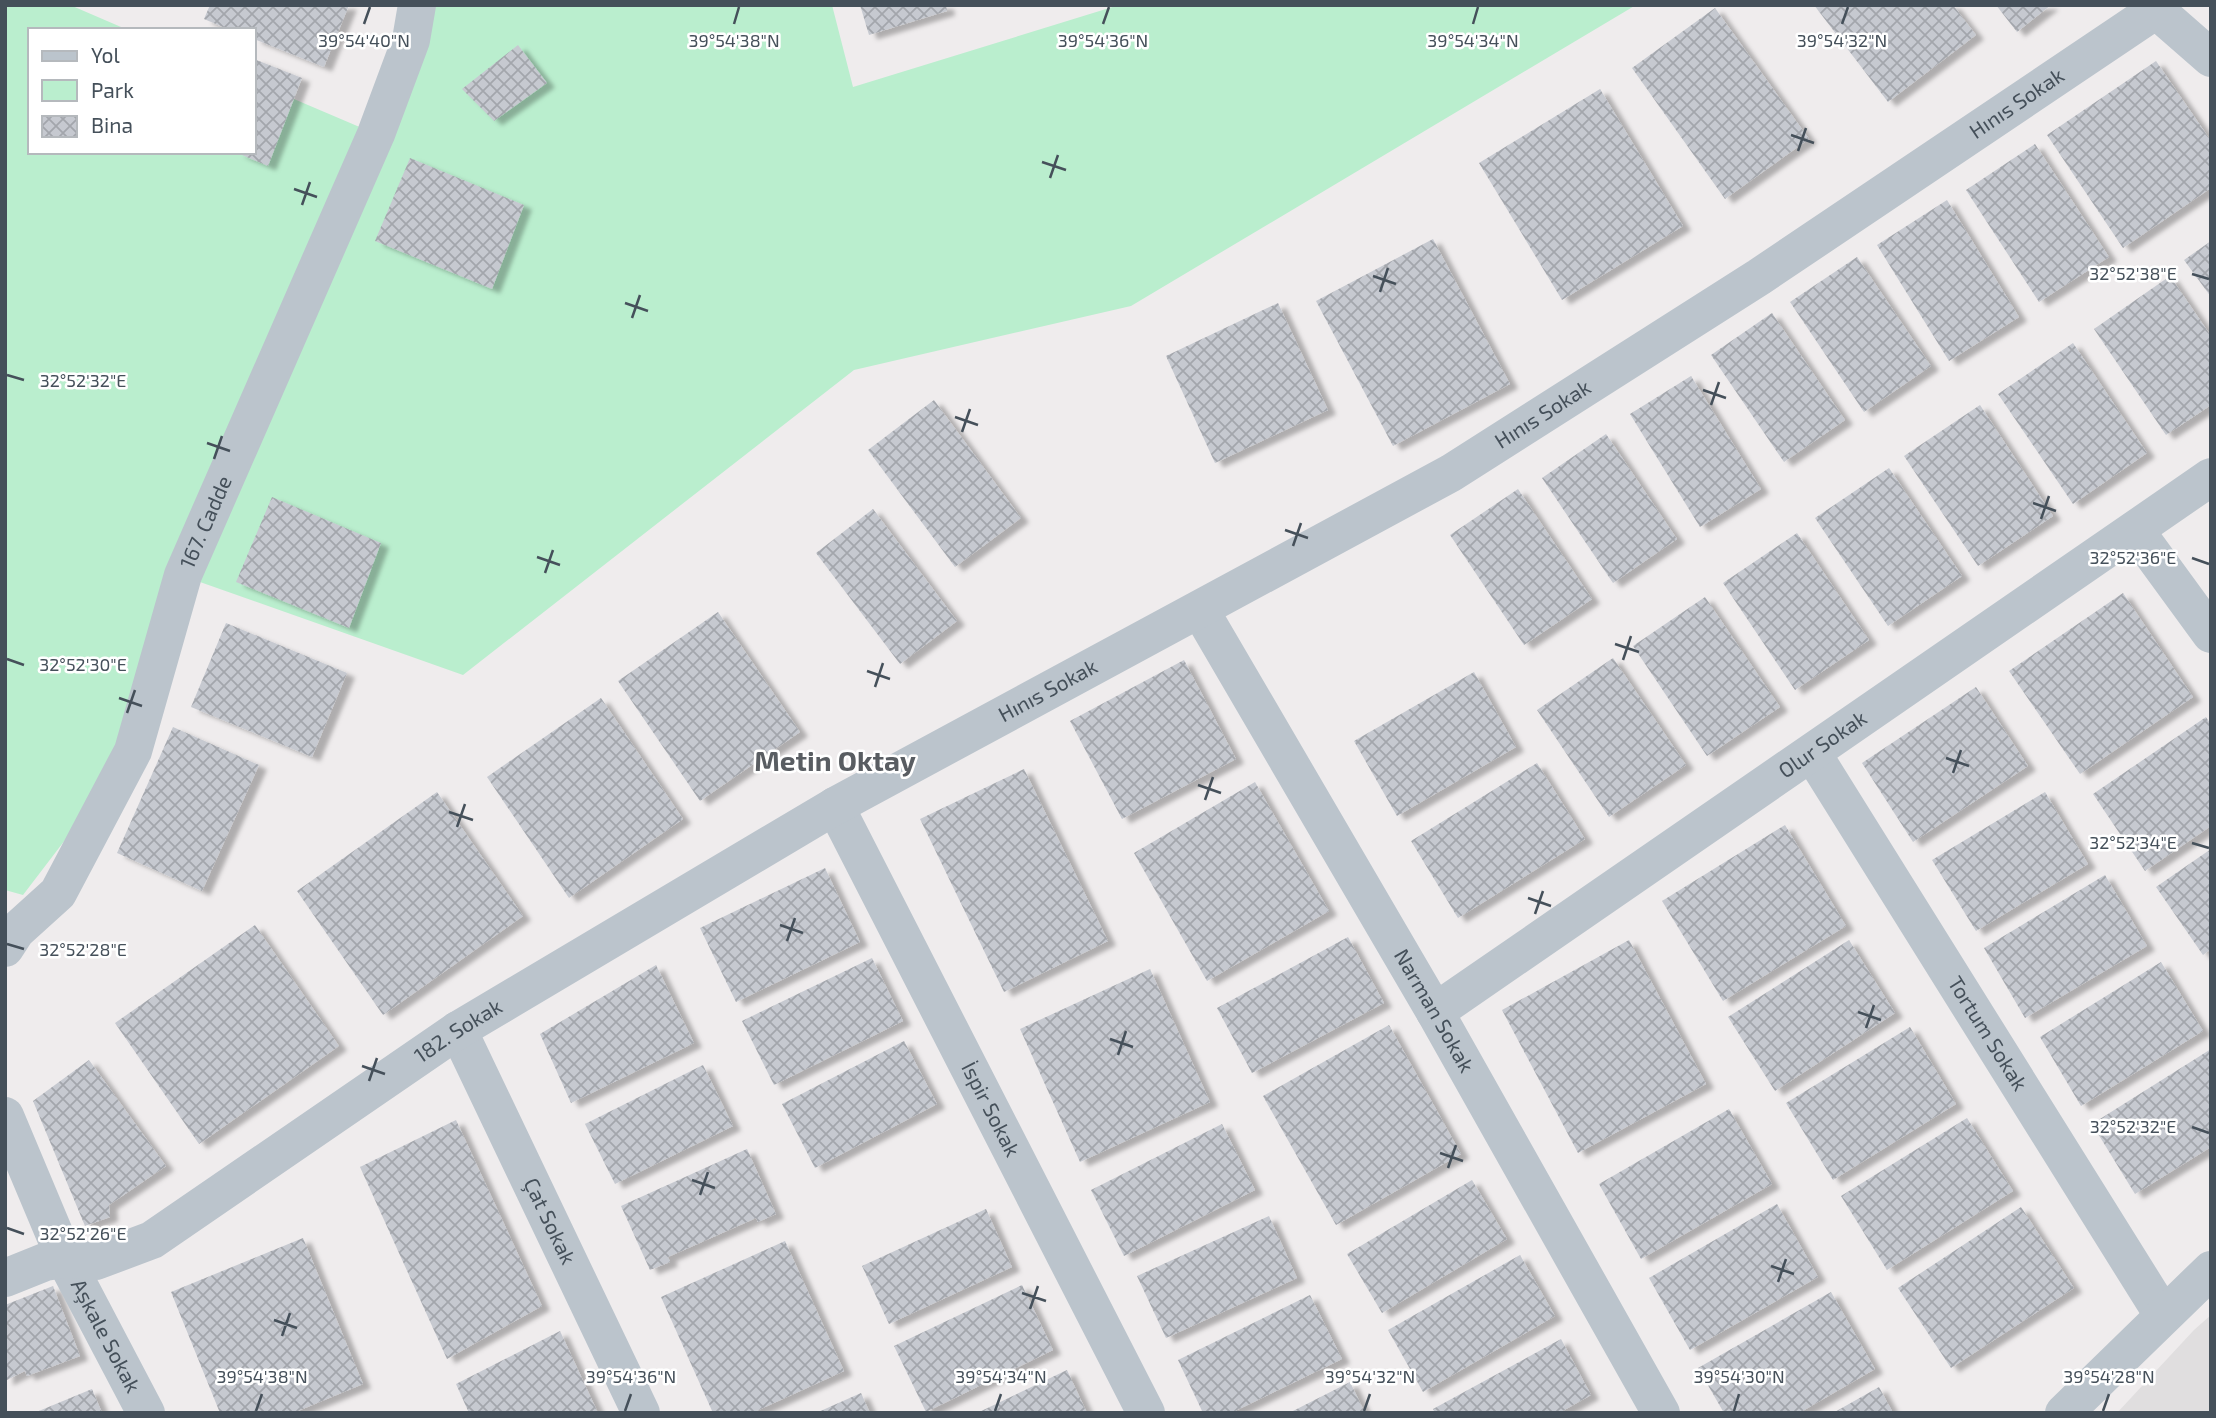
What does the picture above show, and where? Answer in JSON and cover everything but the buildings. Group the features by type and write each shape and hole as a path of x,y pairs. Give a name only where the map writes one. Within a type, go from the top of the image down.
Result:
{"street":[{"name":"167. Cadde","path":"9,937 58,892 133,751 183,575 376,134 411,40 417,5"},
{"name":"Hınıs Sokak","path":"835,806 1451,473 1759,277 2156,10 2211,58"},
{"name":"Olur Sokak","path":"1435,1012 2211,477"},
{"path":"2135,530 2211,634"},
{"name":"Narman Sokak","path":"1200,610 1435,1012 1661,1413"},
{"name":"Tortum Sokak","path":"1812,753 2162,1315"},
{"name":"182. Sokak","path":"5,1278 45,1262 65,1259 96,1261 152,1240 458,1030 835,806"},
{"name":"İspir Sokak","path":"835,806 1146,1413"},
{"name":"Çat Sokak","path":"458,1030 641,1413"},
{"path":"5,1116 65,1259"},
{"name":"Aşkale Sokak","path":"65,1259 146,1413"},
{"path":"2064,1413 2211,1270"}],"shaded area":[{"path":"2211,1315 2211,1413 2117,1413 2194,1330"}],"green space":[{"path":"5,5 70,5 123,28 28,28 28,154 256,154 256,83 376,134 417,5 832,5 853,87 1119,5 1636,5 1131,306 854,370 463,675 183,576 133,751 23,895 5,890"}],"district":[{"name":"Metin Oktay","path":"835,761"}]}
